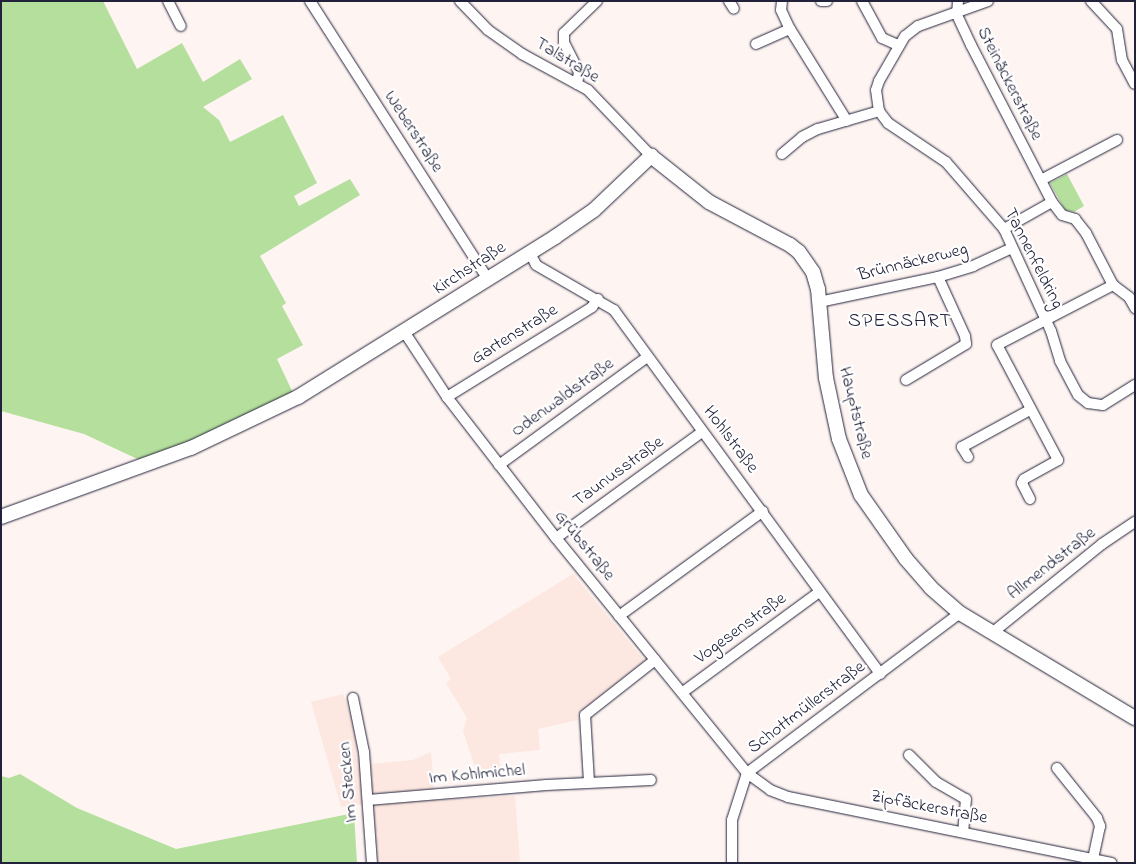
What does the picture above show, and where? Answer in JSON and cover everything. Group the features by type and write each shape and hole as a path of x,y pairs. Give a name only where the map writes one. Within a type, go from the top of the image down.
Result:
{"street":[{"path":"168,1 181,26"},
{"name":"Weberstraße","path":"310,1 488,279"},
{"name":"Talstraße","path":"460,1 488,30 546,69 577,84 594,96 651,156"},
{"path":"577,84 579,72 564,43 564,33 597,1"},
{"path":"782,1 781,10 790,29 847,121"},
{"path":"821,1 827,1"},
{"path":"862,1 882,38 898,45"},
{"name":"Steinäckerstraße","path":"958,1 957,15 987,80 1052,202 1062,215 1075,219 1086,233 1113,285 1129,298 1135,308"},
{"path":"782,154 802,137 879,111 876,90 879,81 898,45 905,36 918,26 957,15 988,1"},
{"path":"1091,1 1117,29 1122,60 1135,84"},
{"path":"756,44 790,29"},
{"name":"Tannenfeldring","path":"879,111 888,123 946,162 1004,229 1046,319 1060,361 1078,395 1088,403 1103,405 1135,385"},
{"path":"1041,180 1117,140"},
{"name":"Kirchstraße","path":"1,517 184,451 298,397 406,333 594,210 651,156"},
{"name":"Hauptstraße","path":"651,156 708,202 780,238 799,252 813,272 819,302 826,378 838,439 861,495 906,559 931,588 960,613 1135,718"},
{"path":"1004,229 1052,202"},
{"name":"Brünnäckerweg","path":"819,302 938,277 974,266 1012,248"},
{"name":"Hohlstraße","path":"530,253 536,265 598,299 614,310 702,432 763,511 819,592 880,674"},
{"path":"906,380 966,344 965,336 938,277"},
{"path":"1030,499 1022,483 1024,479 1058,460 997,345 1113,285"},
{"name":"Gartenstraße","path":"447,397 592,307 598,299"},
{"name":"Grübstraße","path":"406,333 447,397 499,465 747,773"},
{"name":"Odenwaldstraße","path":"499,465 647,357"},
{"path":"968,457 962,447 1030,410"},
{"name":"Taunusstraße","path":"556,538 702,432"},
{"path":"619,616 763,511"},
{"name":"Allmendstraße","path":"992,633 1095,550 1135,522"},
{"name":"Vogesenstraße","path":"683,692 819,592"},
{"name":"Schottmüllerstraße","path":"732,863 732,820 747,773 960,613"},
{"path":"589,782 585,715 655,660"},
{"name":"Im Stecken","path":"353,698 364,752 372,863"},
{"path":"909,755 936,782 966,799 964,831"},
{"path":"1057,768 1096,818 1100,826 1094,859"},
{"name":"Zipfäckerstraße","path":"747,773 770,790 788,797 964,831 1111,863"},
{"name":"Im Kohlmichel","path":"368,800 589,782 651,780"}],"shaded area":[{"path":"573,574 644,660 643,664 579,714 578,720 538,729 540,750 499,754 501,776 479,779 463,731 467,718 446,683 451,679 438,657"},
{"path":"343,694 354,724 359,765 413,760 431,752 435,800 515,796 520,863 378,863 373,803 341,807 311,702"}],"green space":[{"path":"1,1 103,1 137,69 182,43 203,82 240,59 252,79 203,107 219,120 230,142 283,115 317,183 294,196 299,206 350,179 360,195 260,256 286,303 282,306 303,345 277,359 293,393 146,463 84,434 1,411"},
{"path":"1067,174 1084,206 1074,212 1065,210 1050,183"},
{"path":"20,774 77,808 176,849 354,813 357,863 1,863 1,776 9,778"}],"district":[{"name":"SPESSART","path":"900,321"}]}
